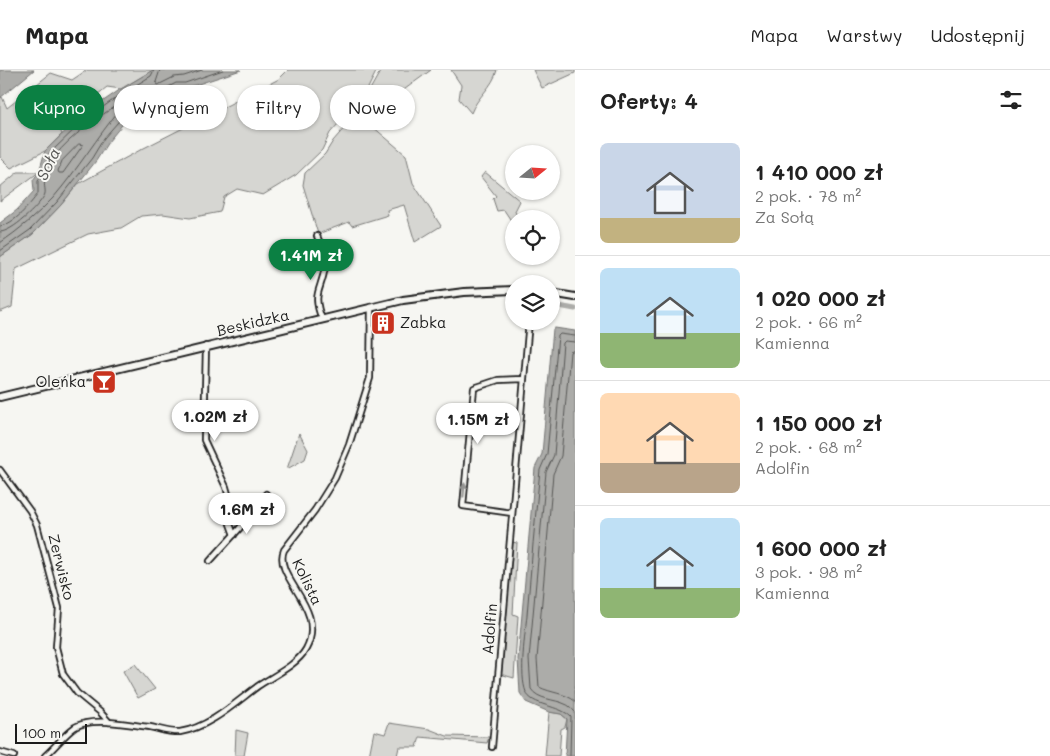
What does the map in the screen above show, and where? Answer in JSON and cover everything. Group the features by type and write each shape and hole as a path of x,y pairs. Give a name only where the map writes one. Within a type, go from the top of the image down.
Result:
{"main road":[{"name":"Beskidzka","path":"0,397 371,307 435,295 505,291"},
{"path":"560,294 575,297"}],"street":[{"path":"317,236 325,256 326,265 316,295 316,302 322,319"},
{"name":"Kolista","path":"45,756 78,726 92,722 109,722 176,732 195,728 217,716 293,662 305,650 310,634 309,613 285,570 282,557 284,550 315,510 335,478 348,450 370,378 371,307"},
{"name":"Adolfin","path":"492,747 528,330"},
{"path":"206,346 204,440 226,487 230,501 230,524 234,535"},
{"path":"512,513 463,506 474,388 498,380 524,379"},
{"name":"Zerwisko","path":"0,470 32,513 39,530 59,608 56,647 64,674 77,693 109,722"},
{"path":"210,561 234,535 266,494"},
{"path":"0,752 14,756"}],"shaded area":[{"path":"87,70 153,70 128,85 114,85 114,88 107,87 104,89 104,85 36,85 51,73 72,80"},
{"path":"288,70 377,70 370,85 330,85 330,130 333,130 322,150 296,175 263,195 237,189 224,197 220,212 190,218 163,214 141,216 121,228 88,234 16,269 12,307 0,312 0,257 33,234 78,184 179,130 227,130 227,106 237,100 237,130 320,130 320,85 267,85 279,79"},
{"path":"381,70 431,70 410,85 373,85"},
{"path":"451,70 497,70 492,82 471,113 459,99 461,85"},
{"path":"533,70 575,70 575,73 542,88"},
{"path":"2,97 7,108 15,102 15,130 60,130 62,134 45,151 11,168 0,157 0,98"},
{"path":"343,130 377,130 406,155 413,183 441,226 415,242 404,205 387,210 388,215 352,226 349,222 318,234 303,185 305,173 325,154"},
{"path":"18,172 39,172 0,201 0,187"},
{"path":"485,172 505,189 505,200 520,201 516,210 497,211 493,199 496,196 481,177"},
{"path":"299,433 308,450 305,459 287,469"},
{"path":"512,542 517,543 513,614 518,616 514,678 500,674"},
{"path":"135,664 155,689 138,698 123,671"},
{"path":"549,712 561,714 567,719 565,727 561,729 559,756 545,756"},
{"path":"389,723 429,729 447,736 489,737 487,743 420,737 417,747 399,747 397,756 369,756 374,731 385,734"},
{"path":"236,730 248,733 244,756 235,756"}],"water":[{"path":"0,70 34,70 15,85 0,98"},
{"path":"153,70 241,70 195,85 128,85"},
{"name":"Soła","path":"114,94 114,130 118,130 61,205 33,234 0,257 0,223 17,210 34,191 33,180 39,172 45,151 67,130 104,130 104,101"},
{"path":"560,329 575,331 575,756 565,756 567,719 561,714 549,712 526,702 520,693 518,659 535,468 542,454 553,330"}],"waterway":[{"path":"560,306 575,309"}],"place":[{"name":"Zabka","path":"383,323"},
{"name":"Oleńka","path":"104,382"}]}
